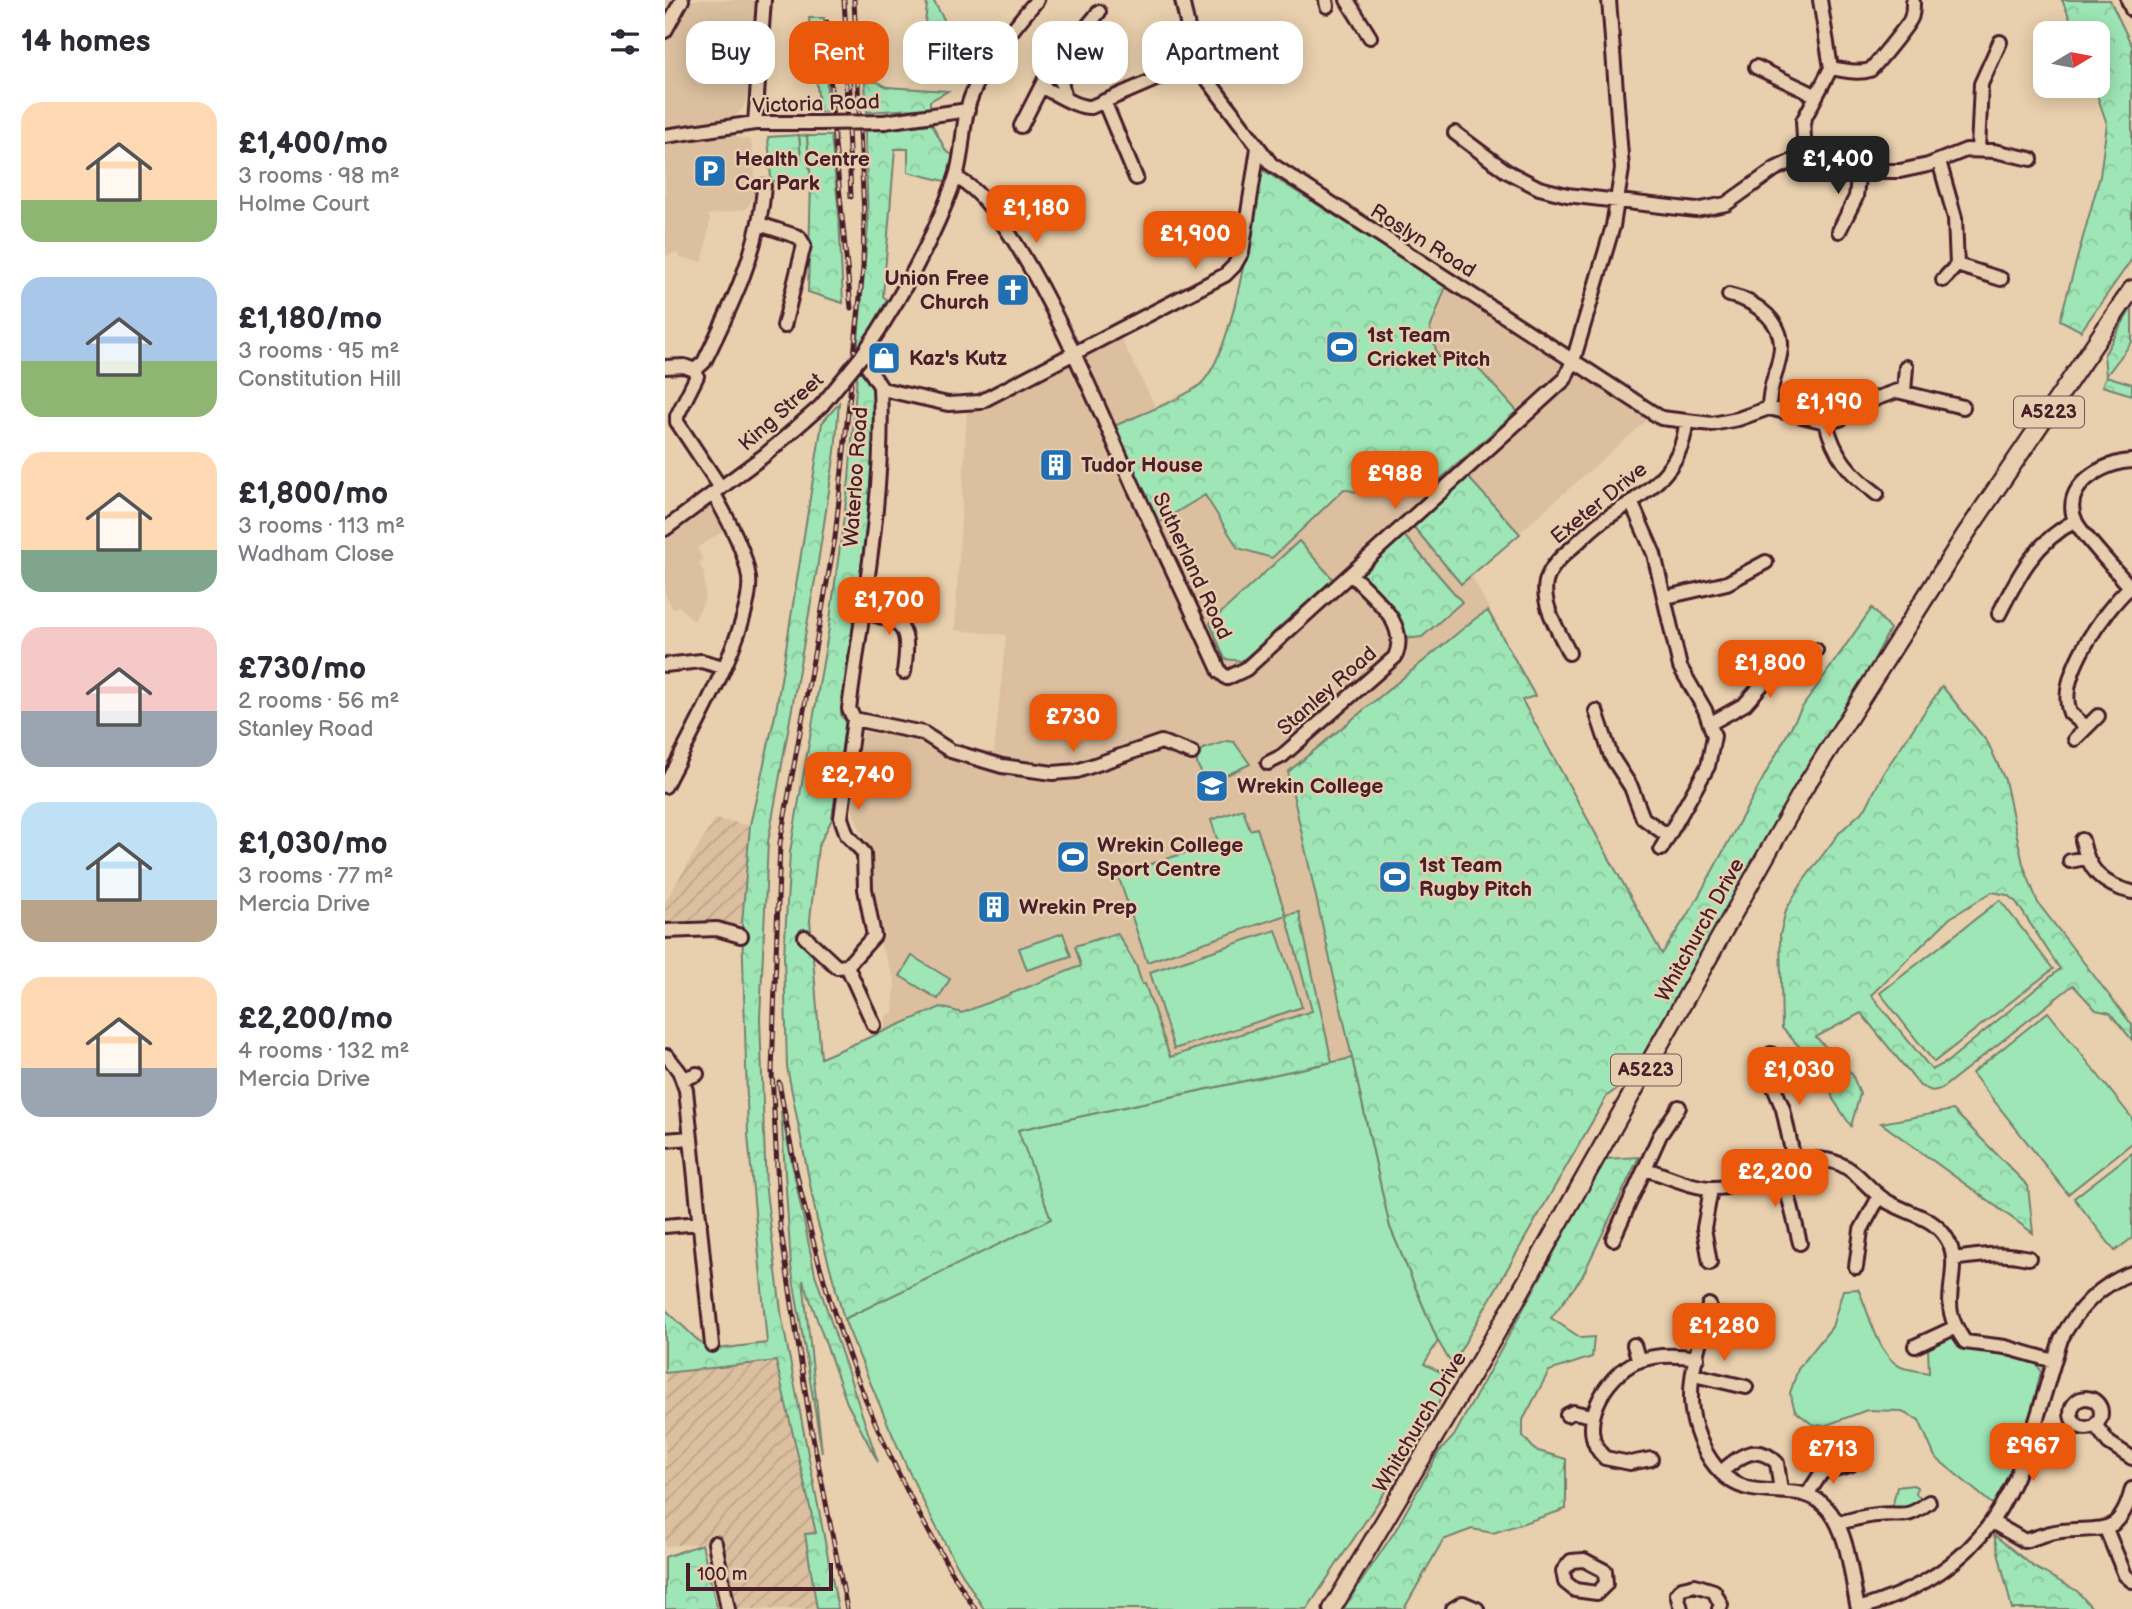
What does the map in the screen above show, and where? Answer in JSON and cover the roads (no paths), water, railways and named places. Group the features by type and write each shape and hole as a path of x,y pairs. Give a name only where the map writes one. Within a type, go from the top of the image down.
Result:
{"main road":[{"name":"Whitchurch Drive","path":"1332,1609 1513,1305 1803,790 1965,535 2132,289"}],"street":[{"path":"665,31 682,0"},
{"path":"755,123 764,0"},
{"name":"King Street","path":"665,529 718,491 821,406 861,357 904,289 937,225 956,177 968,110 975,91 1009,33 1037,0"},
{"name":"Roslyn Road","path":"1182,0 1188,21"},
{"path":"1347,0 1370,37"},
{"path":"1351,574 1565,379 1574,358 1619,201 1621,147 1609,0"},
{"path":"1805,155 1803,121 1831,68 1820,0"},
{"path":"2128,0 2132,9"},
{"path":"1831,68 1860,72 1878,64 1888,46 1911,19 1913,2"},
{"path":"1073,18 1093,18 1091,21"},
{"path":"1978,149 1981,83 2000,42"},
{"path":"1756,67 1815,95"},
{"path":"1021,126 1043,84"},
{"path":"1062,84 1065,96"},
{"path":"1041,87 1085,107 1144,84"},
{"name":"Roslyn Road","path":"1211,84 1271,164 1291,180 1574,358 1661,418 1686,423 1726,422 1769,408"},
{"path":"1104,101 1136,178"},
{"name":"Victoria Road","path":"665,136 755,123 884,122 968,110"},
{"path":"1455,133 1506,171 1539,188 1567,195 1696,210 1715,208 1742,195 1775,169 1805,155 1819,155 1859,167 1900,171 1978,149 2031,159"},
{"path":"861,357 880,387 887,391 965,404 980,401 1225,275 1234,266 1241,252 1258,148"},
{"path":"1939,161 1955,218 1957,265 1943,281"},
{"path":"1839,231 1856,197 1859,167"},
{"name":"Sutherland Road","path":"956,177 970,183 1024,256 1073,353 1220,671 1227,678 1246,669 1351,574"},
{"path":"695,370 704,362 732,301 759,224 764,186"},
{"path":"759,224 799,237 804,244 784,326"},
{"path":"1957,265 2001,279"},
{"path":"1729,295 1759,308 1772,319 1779,333 1780,355 1769,387 1769,408 1826,422 1840,419 1888,393 1904,391 1963,407"},
{"path":"665,367 684,366 695,370"},
{"path":"1904,391 1906,367"},
{"path":"665,786 742,625 749,579 718,491 677,422 671,417 697,376 695,370"},
{"name":"Waterloo Road","path":"847,966 874,936 865,889 864,853 847,835 841,818 854,719 849,709 881,447 880,387"},
{"path":"1826,422 1831,445 1840,460 1854,477 1877,495"},
{"name":"Exeter Drive","path":"1569,653 1547,600 1546,583 1552,569 1560,557 1606,518 1632,504 1651,489 1672,465 1685,439 1686,423"},
{"path":"2086,727 2070,713 2066,692 2091,632 2107,608 2131,588 2075,521 2074,502 2080,485 2087,478 2112,464 2132,461"},
{"path":"1632,504 1649,539 1666,597 1680,667 1711,723 1713,752 1708,766 1661,849"},
{"path":"1999,614 2018,575 2042,543 2075,521"},
{"path":"1666,597 1727,583 1766,562"},
{"name":"Stanley Road","path":"1268,763 1282,756 1395,657 1401,643 1399,627 1351,574"},
{"path":"2005,601 2018,607"},
{"path":"862,611 900,624 908,638 904,672"},
{"path":"900,624 911,611"},
{"path":"1711,723 1745,704 1773,672 1816,650"},
{"path":"665,666 701,661 723,667"},
{"path":"1596,712 1611,755 1631,787 1643,818 1668,836"},
{"path":"2075,739 2098,716"},
{"path":"854,719 923,733 944,748 1002,766 1053,774 1077,771 1161,742 1192,753"},
{"path":"2082,840 2086,858 2097,876 2114,888 2132,892"},
{"path":"2070,861 2086,858"},
{"path":"665,931 717,929 741,936"},
{"path":"806,937 837,967 847,966 874,1025"},
{"path":"667,1056 683,1079 712,1345"},
{"path":"1766,1059 1769,1075 1783,1110 1794,1160"},
{"path":"683,1079 697,1074"},
{"path":"1613,1239 1660,1135 1679,1107"},
{"path":"665,1140 691,1138"},
{"path":"1646,1169 1711,1189 1748,1183 1794,1160 1820,1159 1839,1164 1864,1181 1879,1198 1937,1224 1949,1242 1953,1259 1950,1311 1965,1342 2005,1347 2054,1361"},
{"path":"1778,1168 1800,1243"},
{"path":"1710,1263 1704,1227 1711,1189"},
{"path":"1856,1267 1861,1230 1879,1198"},
{"path":"665,1226 700,1223"},
{"path":"1953,1259 2002,1252 2029,1258"},
{"path":"1709,1305 1690,1392 1695,1425 1706,1452 1721,1472 1743,1487 1807,1495 1825,1506 1838,1523 1858,1609 1907,1591 1937,1573 1964,1553 1992,1522 2012,1492 2022,1466 2061,1339 2082,1307 2112,1283 2132,1273"},
{"path":"1704,1327 1734,1321 1754,1327"},
{"path":"1915,1346 1956,1327"},
{"path":"1633,1345 1639,1361"},
{"path":"1651,1459 1630,1464 1605,1458 1592,1438 1593,1416 1618,1375 1639,1361 1670,1355 1697,1358"},
{"path":"1694,1375 1746,1387"},
{"path":"1567,1415 1573,1412 1593,1416"},
{"path":"2096,1426 2109,1443 2132,1458"},
{"path":"1721,1472 1746,1453 1759,1452 1777,1463 1781,1491"},
{"path":"1807,1495 1822,1472 1850,1465"},
{"path":"1992,1522 2025,1541 2059,1531 2106,1528 2119,1522 2127,1509 2132,1489"},
{"path":"1838,1523 1879,1514 1901,1517 1914,1514 1929,1502"},
{"path":"2106,1528 2125,1575 2132,1581"},
{"path":"715,1543 728,1609"},
{"path":"1681,1609 1677,1594 1682,1588 1695,1585 1714,1591 1721,1605 1719,1609"},
{"path":"1592,1594 1592,1609"},
{"path":"1453,1609 1462,1603 1477,1609"}],"railway":[{"path":"844,0 850,92"},
{"path":"847,1609 810,1422 780,1225 772,1072 780,843 835,538 863,268 864,215 854,0"},
{"path":"831,84 851,308"},
{"path":"846,84 851,197"},
{"path":"779,1082 808,1223 849,1356 903,1484 975,1609"}],"place":[{"name":"Health Centre Car Park","path":"710,171"},
{"name":"Union Free Church","path":"1013,290"},
{"name":"1st Team Cricket Pitch","path":"1342,347"},
{"name":"Kaz's Kutz","path":"884,358"},
{"name":"Tudor House","path":"1056,465"},
{"name":"Wrekin College","path":"1212,786"},
{"name":"Wrekin College Sport Centre","path":"1073,857"},
{"name":"1st Team Rugby Pitch","path":"1395,877"},
{"name":"Wrekin Prep","path":"994,907"}]}
